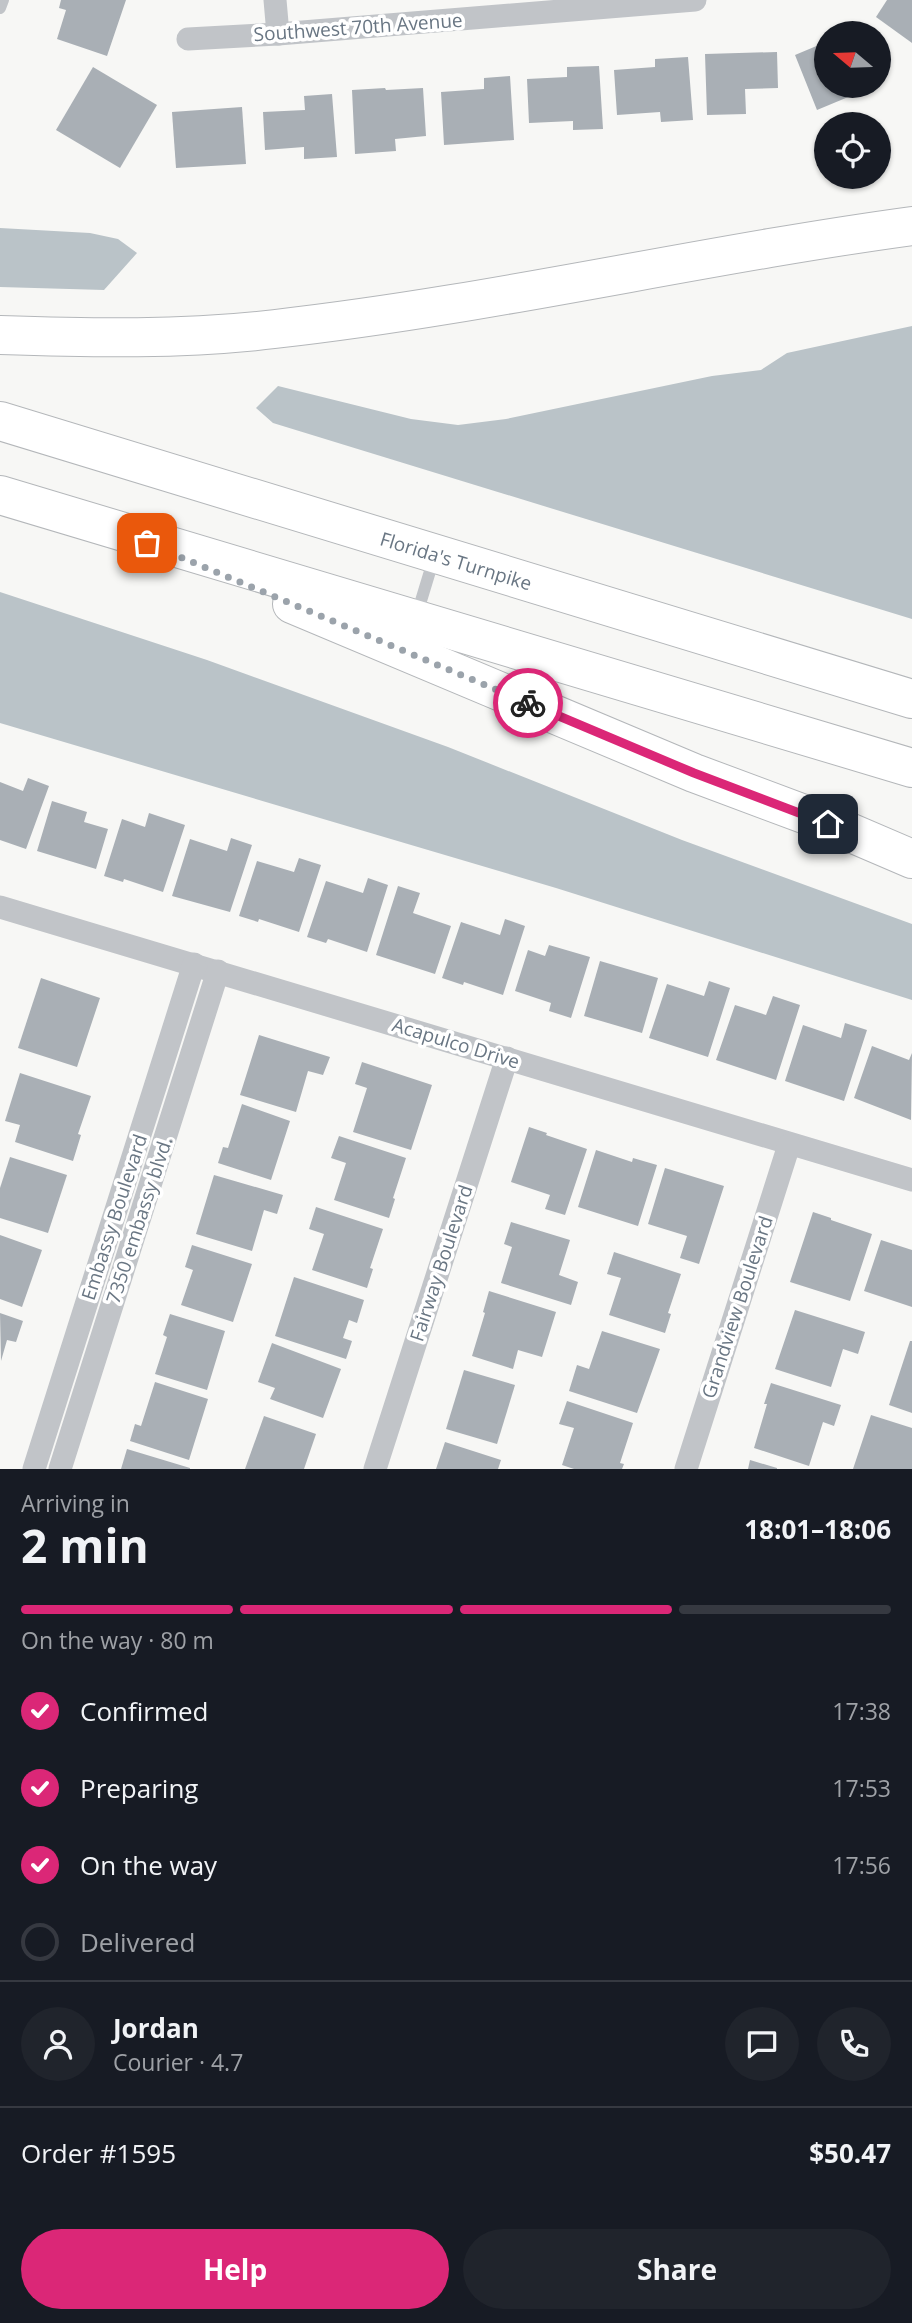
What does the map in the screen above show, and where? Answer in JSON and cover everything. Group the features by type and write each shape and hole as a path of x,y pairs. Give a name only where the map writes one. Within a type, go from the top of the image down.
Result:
{"highway":[{"path":"0,335 84,338 274,330 413,310 912,226"},
{"name":"Florida's Turnpike","path":"0,421 912,699"},
{"path":"0,495 912,768"},
{"path":"122,532 694,773 912,859"}],"street":[{"path":"275,0 278,34"},
{"name":"Southwest 70th Avenue","path":"188,39 695,0"},
{"name":"Acapulco Drive","path":"0,907 912,1180"},
{"name":"Embassy Boulevard","path":"34,1469 194,964"},
{"name":"7350 embassy blvd.","path":"60,1469 218,971"},
{"name":"Fairway Boulevard","path":"376,1469 507,1058"},
{"name":"Grandview Boulevard","path":"686,1469 789,1145"}],"lane":[{"path":"0,8 3,0"},
{"path":"416,618 435,554"}],"shaded area":[{"path":"0,228 90,233 118,239 137,253 104,290 0,287"},
{"path":"912,326 912,619 273,423 256,408 278,386 411,419 458,425 506,419 712,376 761,370 787,353"},
{"path":"0,592 207,660 448,747 682,840 912,924 912,1000 556,888 0,723"}],"building":[{"path":"61,0 126,0 107,56 57,39 66,10 59,8"},
{"path":"887,0 912,0 912,43 891,28 891,21 882,21 876,17"},
{"path":"814,47 814,98 846,98 817,110 795,55"},
{"path":"777,52 778,88 745,89 746,114 707,115 705,54"},
{"path":"688,57 693,120 661,122 660,112 617,115 614,70 655,67 655,59"},
{"path":"599,66 603,129 573,130 573,121 529,123 527,79 567,77 567,67"},
{"path":"93,67 157,105 120,168 56,130"},
{"path":"510,76 514,140 444,145 441,92 484,89 484,78"},
{"path":"423,88 426,136 395,139 396,151 355,154 352,90"},
{"path":"332,94 337,157 304,159 304,147 265,150 263,112 305,110 304,96"},
{"path":"242,107 246,164 176,168 172,112"},
{"path":"28,778 49,786 26,849 0,840 0,782 23,791"},
{"path":"52,801 87,812 84,822 108,829 96,869 37,851"},
{"path":"149,813 185,825 163,892 124,879 123,882 104,876 122,819 145,827"},
{"path":"231,838 252,845 230,912 172,896 190,839 227,851"},
{"path":"299,858 321,865 299,932 259,919 258,922 239,916 257,861 294,872"},
{"path":"368,878 388,885 367,952 328,939 326,943 307,937 326,881 363,893"},
{"path":"398,886 420,893 413,913 451,926 435,974 376,955"},
{"path":"505,919 525,926 503,995 442,978 461,922 500,935"},
{"path":"549,945 590,957 571,1018 549,1011 551,1003 515,991 528,950 545,956"},
{"path":"600,961 658,978 642,1033 584,1016"},
{"path":"41,978 100,998 77,1067 18,1048"},
{"path":"709,981 730,988 708,1057 649,1038 667,984 704,996"},
{"path":"773,996 800,1005 776,1080 716,1060 735,1005 766,1015"},
{"path":"845,1023 867,1030 844,1101 785,1081 803,1025 841,1038"},
{"path":"259,1035 330,1057 323,1075 308,1071 296,1112 240,1095"},
{"path":"872,1046 909,1060 912,1053 911,1120 854,1098"},
{"path":"362,1062 432,1085 411,1150 353,1132 367,1088 355,1084"},
{"path":"20,1073 91,1096 78,1134 81,1135 73,1161 15,1142 20,1125 5,1121"},
{"path":"242,1104 290,1121 271,1180 218,1163 223,1147 228,1148"},
{"path":"529,1127 587,1149 565,1215 545,1209 550,1195 511,1182"},
{"path":"339,1136 406,1158 389,1218 334,1200 346,1163 331,1158"},
{"path":"596,1150 632,1162 633,1158 657,1165 638,1226 578,1207"},
{"path":"10,1157 67,1175 48,1233 0,1218 0,1188"},
{"path":"665,1168 724,1186 699,1264 680,1258 687,1236 648,1224"},
{"path":"214,1175 283,1195 277,1214 264,1210 252,1251 196,1234"},
{"path":"316,1207 383,1229 370,1268 373,1269 367,1288 312,1270 324,1234 309,1229"},
{"path":"813,1212 872,1234 850,1301 790,1282"},
{"path":"511,1222 570,1240 559,1275 578,1282 571,1305 501,1283 512,1247 504,1244"},
{"path":"0,1235 42,1250 22,1307 0,1299"},
{"path":"881,1240 912,1250 912,1307 864,1291"},
{"path":"192,1245 252,1264 233,1322 181,1305 193,1270 185,1267"},
{"path":"614,1252 681,1274 668,1313 671,1314 665,1333 609,1315 621,1278 607,1274"},
{"path":"294,1277 364,1300 357,1323 349,1320 343,1338 352,1341 346,1359 275,1336"},
{"path":"489,1291 556,1312 542,1357 518,1350 513,1369 472,1356"},
{"path":"795,1310 865,1332 858,1354 843,1349 831,1387 775,1369"},
{"path":"0,1313 23,1321 16,1342 7,1340 1,1361"},
{"path":"170,1314 225,1331 207,1390 155,1374 167,1337 163,1335"},
{"path":"602,1331 660,1349 637,1413 569,1391 577,1365 589,1369"},
{"path":"912,1341 912,1413 889,1405"},
{"path":"272,1343 341,1369 323,1418 270,1399 275,1388 258,1382"},
{"path":"464,1370 515,1385 497,1444 446,1429"},
{"path":"155,1382 208,1399 189,1460 130,1441 135,1424 141,1426"},
{"path":"771,1383 841,1405 834,1426 823,1422 809,1466 754,1448"},
{"path":"567,1401 633,1423 620,1463 624,1464 622,1469 574,1469 562,1465 574,1428 559,1424"},
{"path":"871,1415 912,1428 912,1469 853,1469"},
{"path":"264,1416 316,1434 304,1469 245,1469"},
{"path":"445,1442 501,1460 498,1469 436,1469"},
{"path":"127,1449 190,1468 190,1469 121,1469"},
{"path":"750,1460 777,1468 777,1469 748,1469"}],"way so far":[{"path":"147,543 528,703"}],"route":[{"path":"528,703 694,773 828,824"}]}
